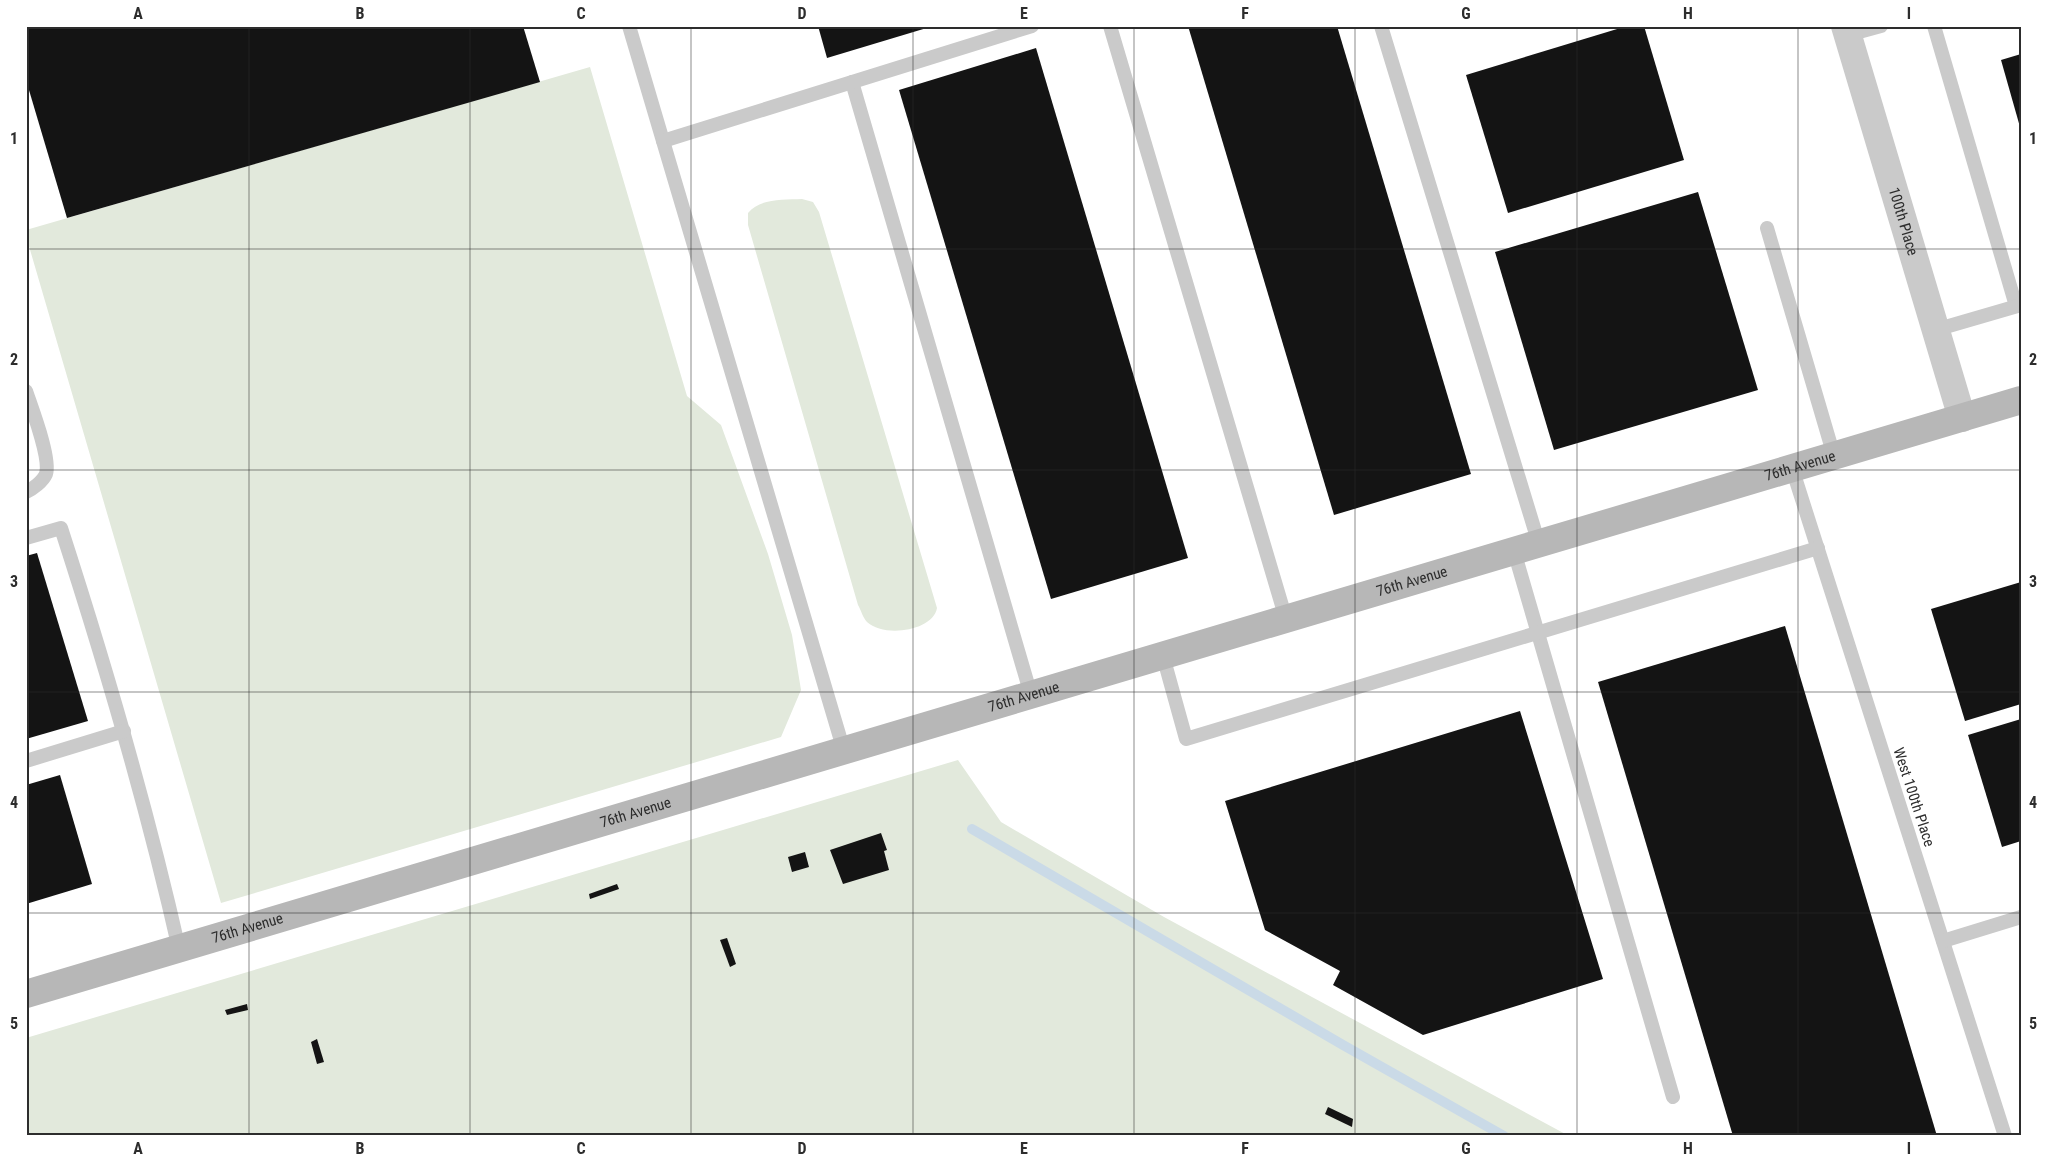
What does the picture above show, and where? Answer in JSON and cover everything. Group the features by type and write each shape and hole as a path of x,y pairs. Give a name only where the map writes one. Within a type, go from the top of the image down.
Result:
{"street":[{"name":"100th Place","path":"1846,31 1962,418"},
{"name":"76th Avenue","path":"26,994 2021,400"}],"lane":[{"path":"629,26 844,750"},
{"path":"663,140 1032,26"},
{"path":"1110,26 1286,619"},
{"path":"1381,26 1539,544"},
{"path":"1846,31 1881,26"},
{"path":"1934,26 2018,305 1935,330"},
{"path":"852,82 1031,695"},
{"path":"1767,228 1834,456"},
{"path":"26,391 46,456 46,474 33,489 26,492"},
{"name":"West 100th Place","path":"1792,468 2005,1136"},
{"path":"26,538 61,528 124,731 164,882 179,949"},
{"path":"1163,656 1186,739 1818,548"},
{"path":"1514,551 1672,1097"},
{"path":"26,761 124,731"},
{"path":"1943,941 2021,917"}],"shaded area":[{"path":"590,67 687,396 721,425 768,554 792,635 801,690 781,737 221,903 26,236 26,230"},
{"path":"802,199 813,202 819,212 937,608 934,616 927,622 907,630 885,630 875,627 867,622 858,605 748,225 748,213 765,202"},
{"path":"958,760 1001,822 1164,917 1569,1136 26,1136 26,1038"}],"building":[{"path":"26,26 523,26 540,82 67,218 26,80"},
{"path":"818,26 930,26 930,27 827,58"},
{"path":"1188,26 1337,26 1471,474 1334,515"},
{"path":"1627,26 1644,26 1684,160 1508,213 1466,75"},
{"path":"1036,48 1188,558 1051,599 899,90"},
{"path":"2021,54 2021,126 2020,127 2001,60"},
{"path":"1698,192 1758,390 1554,450 1495,252"},
{"path":"37,553 88,721 26,739 26,556"},
{"path":"2021,582 2021,704 1965,721 1931,609"},
{"path":"1785,626 1937,1136 1733,1136 1598,682"},
{"path":"1520,711 1603,979 1423,1035 1333,985 1340,971 1265,930 1225,801"},
{"path":"2021,719 2021,841 2002,847 1968,735"},
{"path":"60,775 92,884 26,904 26,785"},
{"path":"881,833 887,850 884,851 889,870 843,884 830,850"},
{"path":"805,852 809,867 792,872 788,857"},
{"path":"617,884 619,889 590,899 589,894"},
{"path":"727,938 736,964 730,967 720,940"},
{"path":"247,1004 248,1010 227,1015 225,1010"},
{"path":"317,1039 324,1062 317,1064 311,1042"},
{"path":"1328,1107 1353,1119 1352,1127 1325,1114"}],"waterway":[{"path":"972,829 1343,1045 1504,1136"}]}
